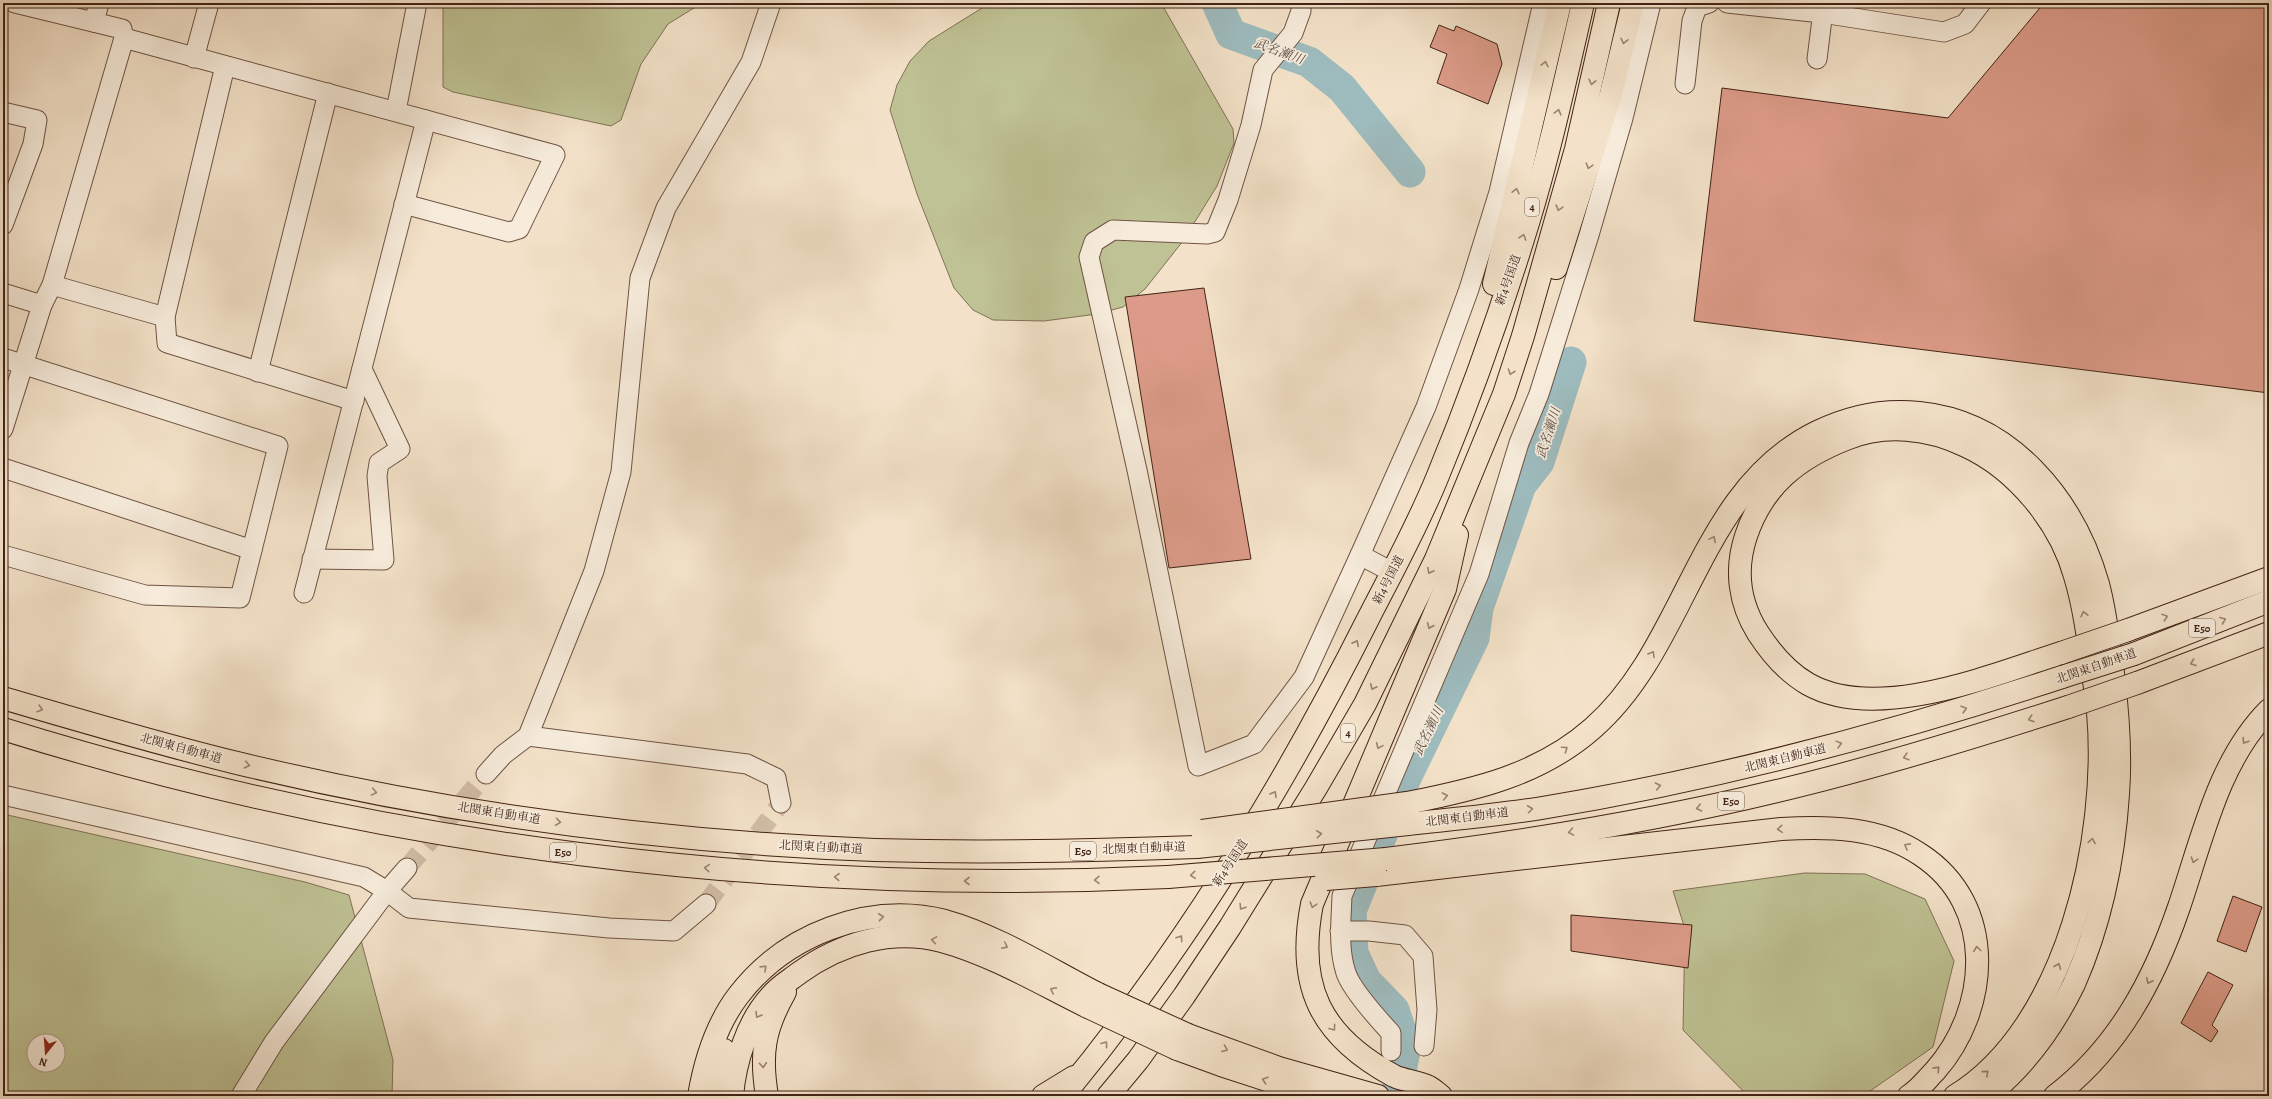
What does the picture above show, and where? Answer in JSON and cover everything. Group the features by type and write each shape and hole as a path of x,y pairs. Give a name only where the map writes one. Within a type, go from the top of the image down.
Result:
{"highway":[{"path":"1465,406 1560,3"},
{"name":"新4号国道","path":"1063,1096 1145,991 1275,793 1329,696 1436,481 1465,406 1528,223 1560,102 1583,3"},
{"name":"4","path":"1108,1096 1138,1060 1184,996 1230,927 1365,704 1436,559 1504,394 1523,336 1576,149 1609,3"},
{"path":"1523,336 1560,262 1611,94 1633,3"},
{"path":"1200,839 1464,792 1500,782 1531,769 1565,750 1594,728 1635,681 1653,653 1720,526 1740,498 1763,471 1782,453 1805,438 1830,426 1857,417 1888,412 1940,416 1965,424 1990,435 2013,451 2034,469 2051,489 2071,521 2088,558 2107,621 2118,712 2118,793 2107,875 2099,911 2074,982 2040,1043 2017,1070 1987,1096"},
{"path":"1955,1096 1988,1071 2009,1049 2043,1000 2065,950 2084,882 2096,815 2098,714 2087,628 2074,572 2058,538 2037,504 2011,475 1980,452 1951,439 1921,431 1888,430 1857,434 1823,448 1796,464 1776,483 1758,506 1746,537 1739,561 1740,588 1750,620 1767,648 1788,670 1810,686 1835,694 1857,698 1893,698 1935,692 2061,653 2128,630 2269,578"},
{"path":"1441,1096 1428,1086 1396,1077 1369,1062 1347,1044 1332,1028 1320,1007 1309,974 1307,947 1312,904 1445,590 1469,481"},
{"name":"北関東自動車道","path":"3,698 95,726 239,764 359,789 474,810 590,826 780,844 970,852 1059,839 1200,839 1408,824 1541,808 1780,760 1976,706 2134,654 2269,601"},
{"name":"E50","path":"3,729 83,754 244,794 461,838 578,854 661,864 767,873 863,878 962,881 1136,879 1169,884 1381,867 1670,814 1777,792 1886,763 2068,707 2138,683 2269,633"},
{"path":"2055,1096 2072,1083 2109,1043 2140,999 2153,972 2179,908 2217,796 2233,760 2248,736 2269,710"},
{"path":"1381,867 1781,829 1818,827 1849,829 1902,843 1932,864 1955,889 1974,929 1978,955 1977,981 1971,1008 1960,1035 1946,1058 1909,1096"},
{"path":"699,1096 713,1041 737,996 768,963 788,948 810,937 851,921 901,915 945,922 976,932 1093,1001"},
{"path":"732,1096 739,1057 746,1036 771,996 820,958 864,941 891,937 914,937 941,941 967,949 1093,1001 1183,1042 1236,1070 1316,1096"},
{"path":"767,1096 762,1060 766,1038 781,1000 794,977"},
{"path":"716,1096 719,1067 737,996"},
{"path":"1183,1042 1378,1096"},
{"path":"1043,1096 1084,1071"}],"street":[{"path":"15,3 94,22 194,58 555,155 519,229 509,232 404,204"},
{"path":"94,22 99,3"},
{"path":"194,58 209,3"},
{"path":"396,112 417,3"},
{"path":"486,774 503,755 528,736 594,571 621,472 640,278 666,208 751,62 771,3"},
{"path":"1301,3 1301,11 1293,33 1263,70 1251,125 1228,200 1215,232 1207,234 1113,230 1094,242 1089,257 1137,470 1198,766 1254,744 1304,676 1360,555 1426,407 1469,289 1499,192 1543,3"},
{"path":"1391,1051 1391,1033 1373,1013 1346,974 1340,931 1342,896 1479,574 1519,443 1540,394 1623,118 1651,3"},
{"path":"1685,84 1692,21 1697,7 1709,3"},
{"path":"1727,3 1823,8 1944,32 1965,24 1980,3"},
{"path":"1817,59 1823,8"},
{"path":"3,429 42,305 52,286 123,33"},
{"path":"225,66 165,317 167,344 354,401"},
{"path":"258,372 328,93"},
{"path":"3,112 37,120 33,144 3,225"},
{"path":"304,593 426,120"},
{"path":"52,286 165,317"},
{"path":"3,293 42,305"},
{"path":"3,358 278,446 240,598 145,595 3,555"},
{"path":"312,559 384,560 376,476 379,463 400,449 362,370"},
{"path":"3,468 252,550"},
{"path":"1360,555 1392,572"},
{"path":"528,736 747,764 776,778 781,803"},
{"path":"3,795 364,877 387,891 408,908 609,928 674,931 706,904"},
{"path":"241,1096 274,1042 387,891 407,868"},
{"path":"1340,931 1369,930 1405,935 1423,956 1427,1010 1424,1046"}],"green space":[{"path":"443,3 702,3 668,24 641,64 621,120 611,126 453,92 443,87"},
{"path":"990,3 1161,3 1233,129 1234,143 1217,186 1183,241 1145,289 1123,307 1097,314 1044,321 993,320 973,310 954,288 917,194 890,110 897,85 910,61 929,41"},
{"path":"3,814 305,882 349,895 393,1060 392,1096 3,1096"},
{"path":"1805,873 1865,874 1925,899 1954,961 1933,1047 1863,1096 1748,1096 1683,1030 1685,929 1673,891"}],"building":[{"path":"2044,3 2269,3 2269,393 1694,321 1722,88 1948,118"},
{"path":"1439,25 1454,31 1456,26 1497,44 1502,64 1488,104 1437,83 1447,54 1430,47"},
{"path":"1204,288 1251,559 1169,568 1125,297"},
{"path":"2233,896 2262,907 2246,952 2217,941"},
{"path":"1571,915 1692,925 1688,968 1571,951"},
{"path":"2208,972 2233,985 2212,1025 2218,1031 2211,1042 2181,1023"}],"waterway":[{"name":"武名瀬川","path":"1217,3 1231,34 1309,62 1342,88 1410,172"},
{"name":"武名瀬川","path":"1396,1096 1406,1046 1394,1010 1366,981 1353,953 1351,911 1401,788 1474,638 1478,608 1521,485 1539,462 1571,362"}],"tunnel":[{"path":"407,868 486,774"},
{"path":"706,904 781,803"}]}
